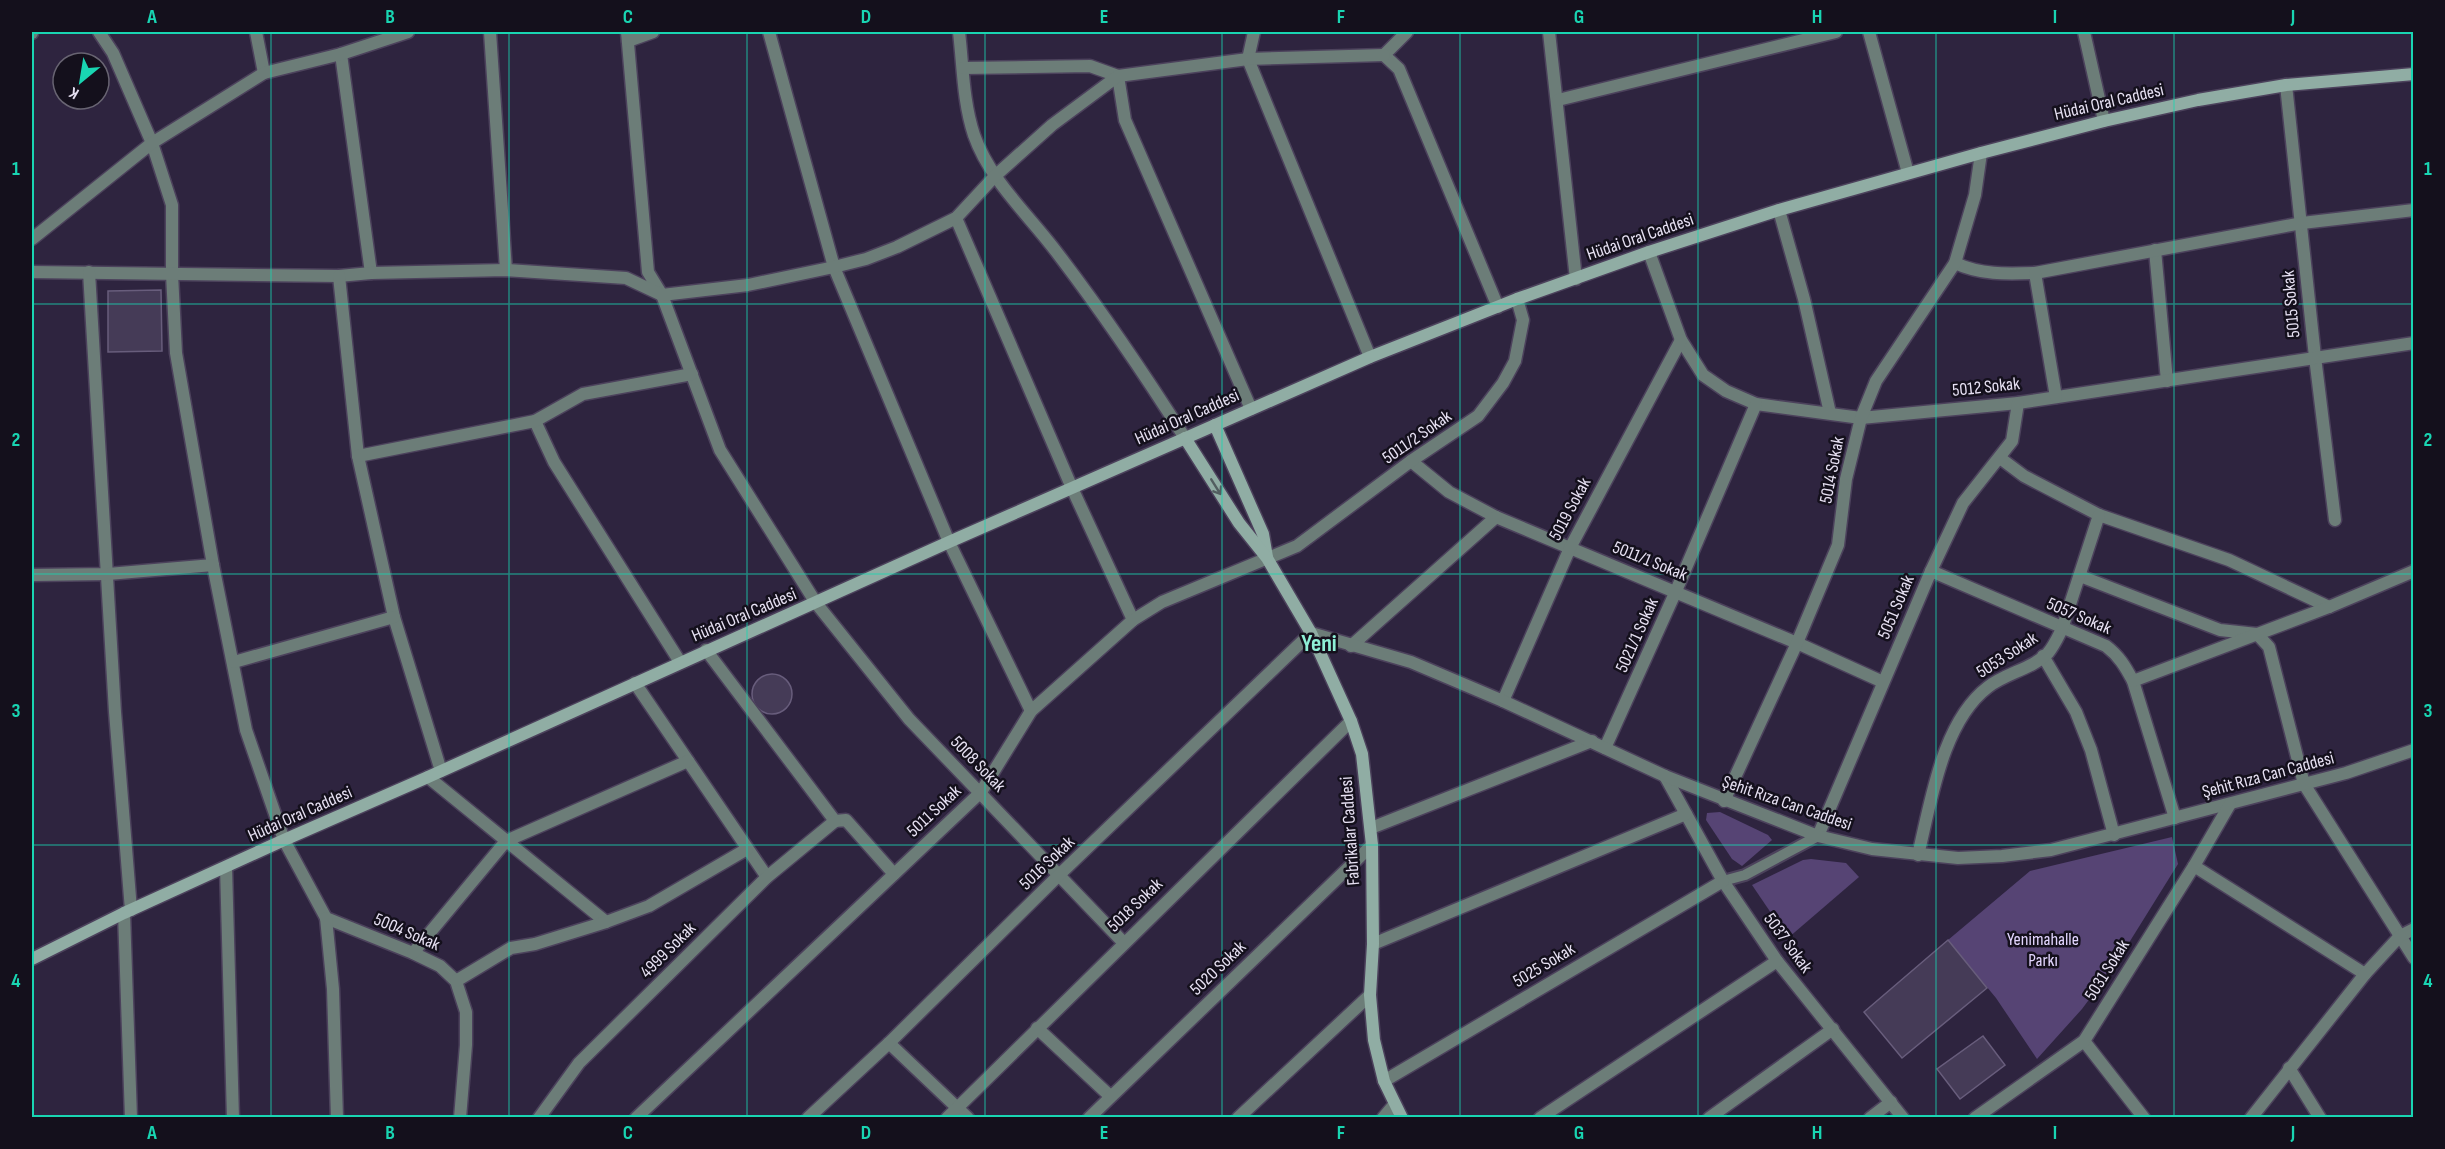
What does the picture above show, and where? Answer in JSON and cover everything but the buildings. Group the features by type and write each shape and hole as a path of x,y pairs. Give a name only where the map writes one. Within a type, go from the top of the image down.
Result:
{"street":[{"path":"99,32 113,53 152,143 172,205 172,274 176,352 213,565 246,730 284,840 326,918 333,989 337,1118"},
{"path":"256,32 264,73"},
{"path":"32,239 152,143 264,73 341,54 408,32"},
{"path":"490,32 506,270"},
{"path":"627,36 653,32"},
{"path":"769,32 834,267 949,542 1031,711"},
{"path":"959,32 965,91 975,136 995,176 1040,229 1106,316 1185,438"},
{"path":"1254,32 1248,58 1370,357"},
{"path":"963,68 1090,66 1119,76 1248,58 1384,54 1407,32"},
{"path":"1549,32 1576,279"},
{"path":"1558,100 1834,32"},
{"path":"1869,32 1908,173"},
{"path":"2084,32 2104,121"},
{"name":"5008 Sokak","path":"627,36 648,272 662,295 720,450 816,603 909,719 1123,942"},
{"path":"341,54 371,273"},
{"path":"1384,54 1399,69 1498,307"},
{"name":"Hüdai Oral Caddesi","path":"32,959 127,912 284,840 949,542 1370,357 1517,299 1649,252 1779,210 2104,121 2198,100 2286,85 2414,74"},
{"path":"32,272 339,276 371,273 506,270 626,278 662,295 748,285 867,259 956,218 995,176 1052,125 1119,76"},
{"path":"1119,76 1125,120 1251,408"},
{"name":"5015 Sokak","path":"2286,85 2315,357 2336,520"},
{"name":"5014 Sokak","path":"1724,801 1797,643 1838,545 1846,479 1861,418 1876,381 1955,263 1975,195 1981,153"},
{"path":"1779,210 1804,299 1830,413"},
{"path":"1955,263 1973,272 2035,273 2302,223 2414,210"},
{"path":"956,218 1072,488 1133,620"},
{"path":"2155,250 2167,381"},
{"name":"5012 Sokak","path":"1649,252 1681,340 1703,375 1726,392 1756,404 1861,418 2018,403 2414,343"},
{"path":"89,272 127,912 131,1118"},
{"path":"2035,273 2056,397"},
{"path":"339,276 358,456 394,617 441,771"},
{"name":"5011/2 Sokak","path":"1267,558 1298,546 1412,461 1478,416 1503,383 1515,361 1523,320 1517,299"},
{"name":"5019 Sokak","path":"1503,701 1570,548 1681,340"},
{"path":"358,456 535,421 583,394 692,374"},
{"name":"5051 Sokak","path":"1818,836 1931,571 1963,503 2012,441 2018,403"},
{"name":"5021/1 Sokak","path":"1605,748 1676,591 1756,404"},
{"path":"535,421 554,462 680,662"},
{"name":"Fabrikalar Caddesi","path":"1215,425 1263,534 1267,558"},
{"name":"Fabrikalar Caddesi","path":"1185,438 1239,523 1267,558 1311,633 1351,721 1362,754 1372,845 1373,944 1370,995 1374,1040 1384,1081 1402,1118"},
{"path":"2000,458 2024,476 2099,515 2229,560 2329,607"},
{"name":"5011/1 Sokak","path":"1412,461 1449,492 1496,517 1676,591 1883,682"},
{"name":"5053 Sokak","path":"1918,855 1941,764 1965,713 1972,702 1989,686 2043,656 2053,646 2062,629 2099,515"},
{"path":"1351,646 1496,517"},
{"name":"5011 Sokak","path":"636,1118 981,792 1031,711 1133,620 1162,602 1267,558"},
{"path":"32,575 108,574 213,565"},
{"name":"5057 Sokak","path":"1931,571 2106,646 2116,653 2133,681 2175,818"},
{"path":"2133,681 2329,607 2414,572"},
{"path":"2080,576 2220,630 2257,634 2269,647 2304,784 2414,958"},
{"path":"234,662 394,617"},
{"name":"Şehit Rıza Can Caddesi","path":"1311,633 1411,662 1503,701 1665,776 1818,836 1872,849 1918,855 1958,858 2051,850 2346,773 2414,750"},
{"name":"5016 Sokak","path":"807,1118 889,1043 1059,875 1311,633"},
{"path":"706,650 835,821 846,820 894,874"},
{"path":"2043,656 2076,712 2091,750 2115,835"},
{"path":"635,683 767,877"},
{"name":"5018 Sokak","path":"947,1118 1123,942 1351,721"},
{"path":"1371,828 1592,741"},
{"path":"413,953 506,842 688,761"},
{"name":"5037 Sokak","path":"1665,776 1723,881 1777,961 1903,1118"},
{"path":"428,777 606,922"},
{"name":"5031 Sokak","path":"1975,1118 2084,1041 2194,866 2230,804"},
{"path":"1373,944 1686,814"},
{"name":"4999 Sokak","path":"538,1118 579,1063 767,877 835,821"},
{"name":"5020 Sokak","path":"1089,1118 1372,845"},
{"path":"460,1118 466,1045 466,1012 456,981 511,948 536,944 649,906 747,849"},
{"path":"2194,866 2366,974"},
{"path":"226,867 233,1118"},
{"name":"5025 Sokak","path":"1384,1081 1723,881"},
{"name":"5004 Sokak","path":"326,918 440,966 456,981"},
{"path":"2251,1118 2366,974 2400,936 2414,929"},
{"path":"1540,1118 1777,961"},
{"path":"1238,1118 1370,995"},
{"path":"1037,1028 1110,1096"},
{"path":"1709,1118 1833,1029"},
{"path":"2084,1041 2144,1118"},
{"path":"889,1043 969,1118"},
{"path":"2289,1068 2320,1118"},
{"path":"1870,1118 1891,1102"},
{"path":"1383,1118 1394,1105"}],"lane":[{"path":"1723,881 1745,875 1818,836"}],"green space":[{"path":"1720,812 1768,835 1772,840 1742,866 1732,859 1706,820 1707,813"},
{"name":"Yenimahalle Parkı","path":"2172,837 2178,864 2117,962 2082,1009 2037,1059 1996,998 1948,940 2030,871"},
{"path":"1803,860 1846,863 1859,877 1788,938 1752,885"}],"district":[{"name":"Yeni","path":"1319,643"}]}
